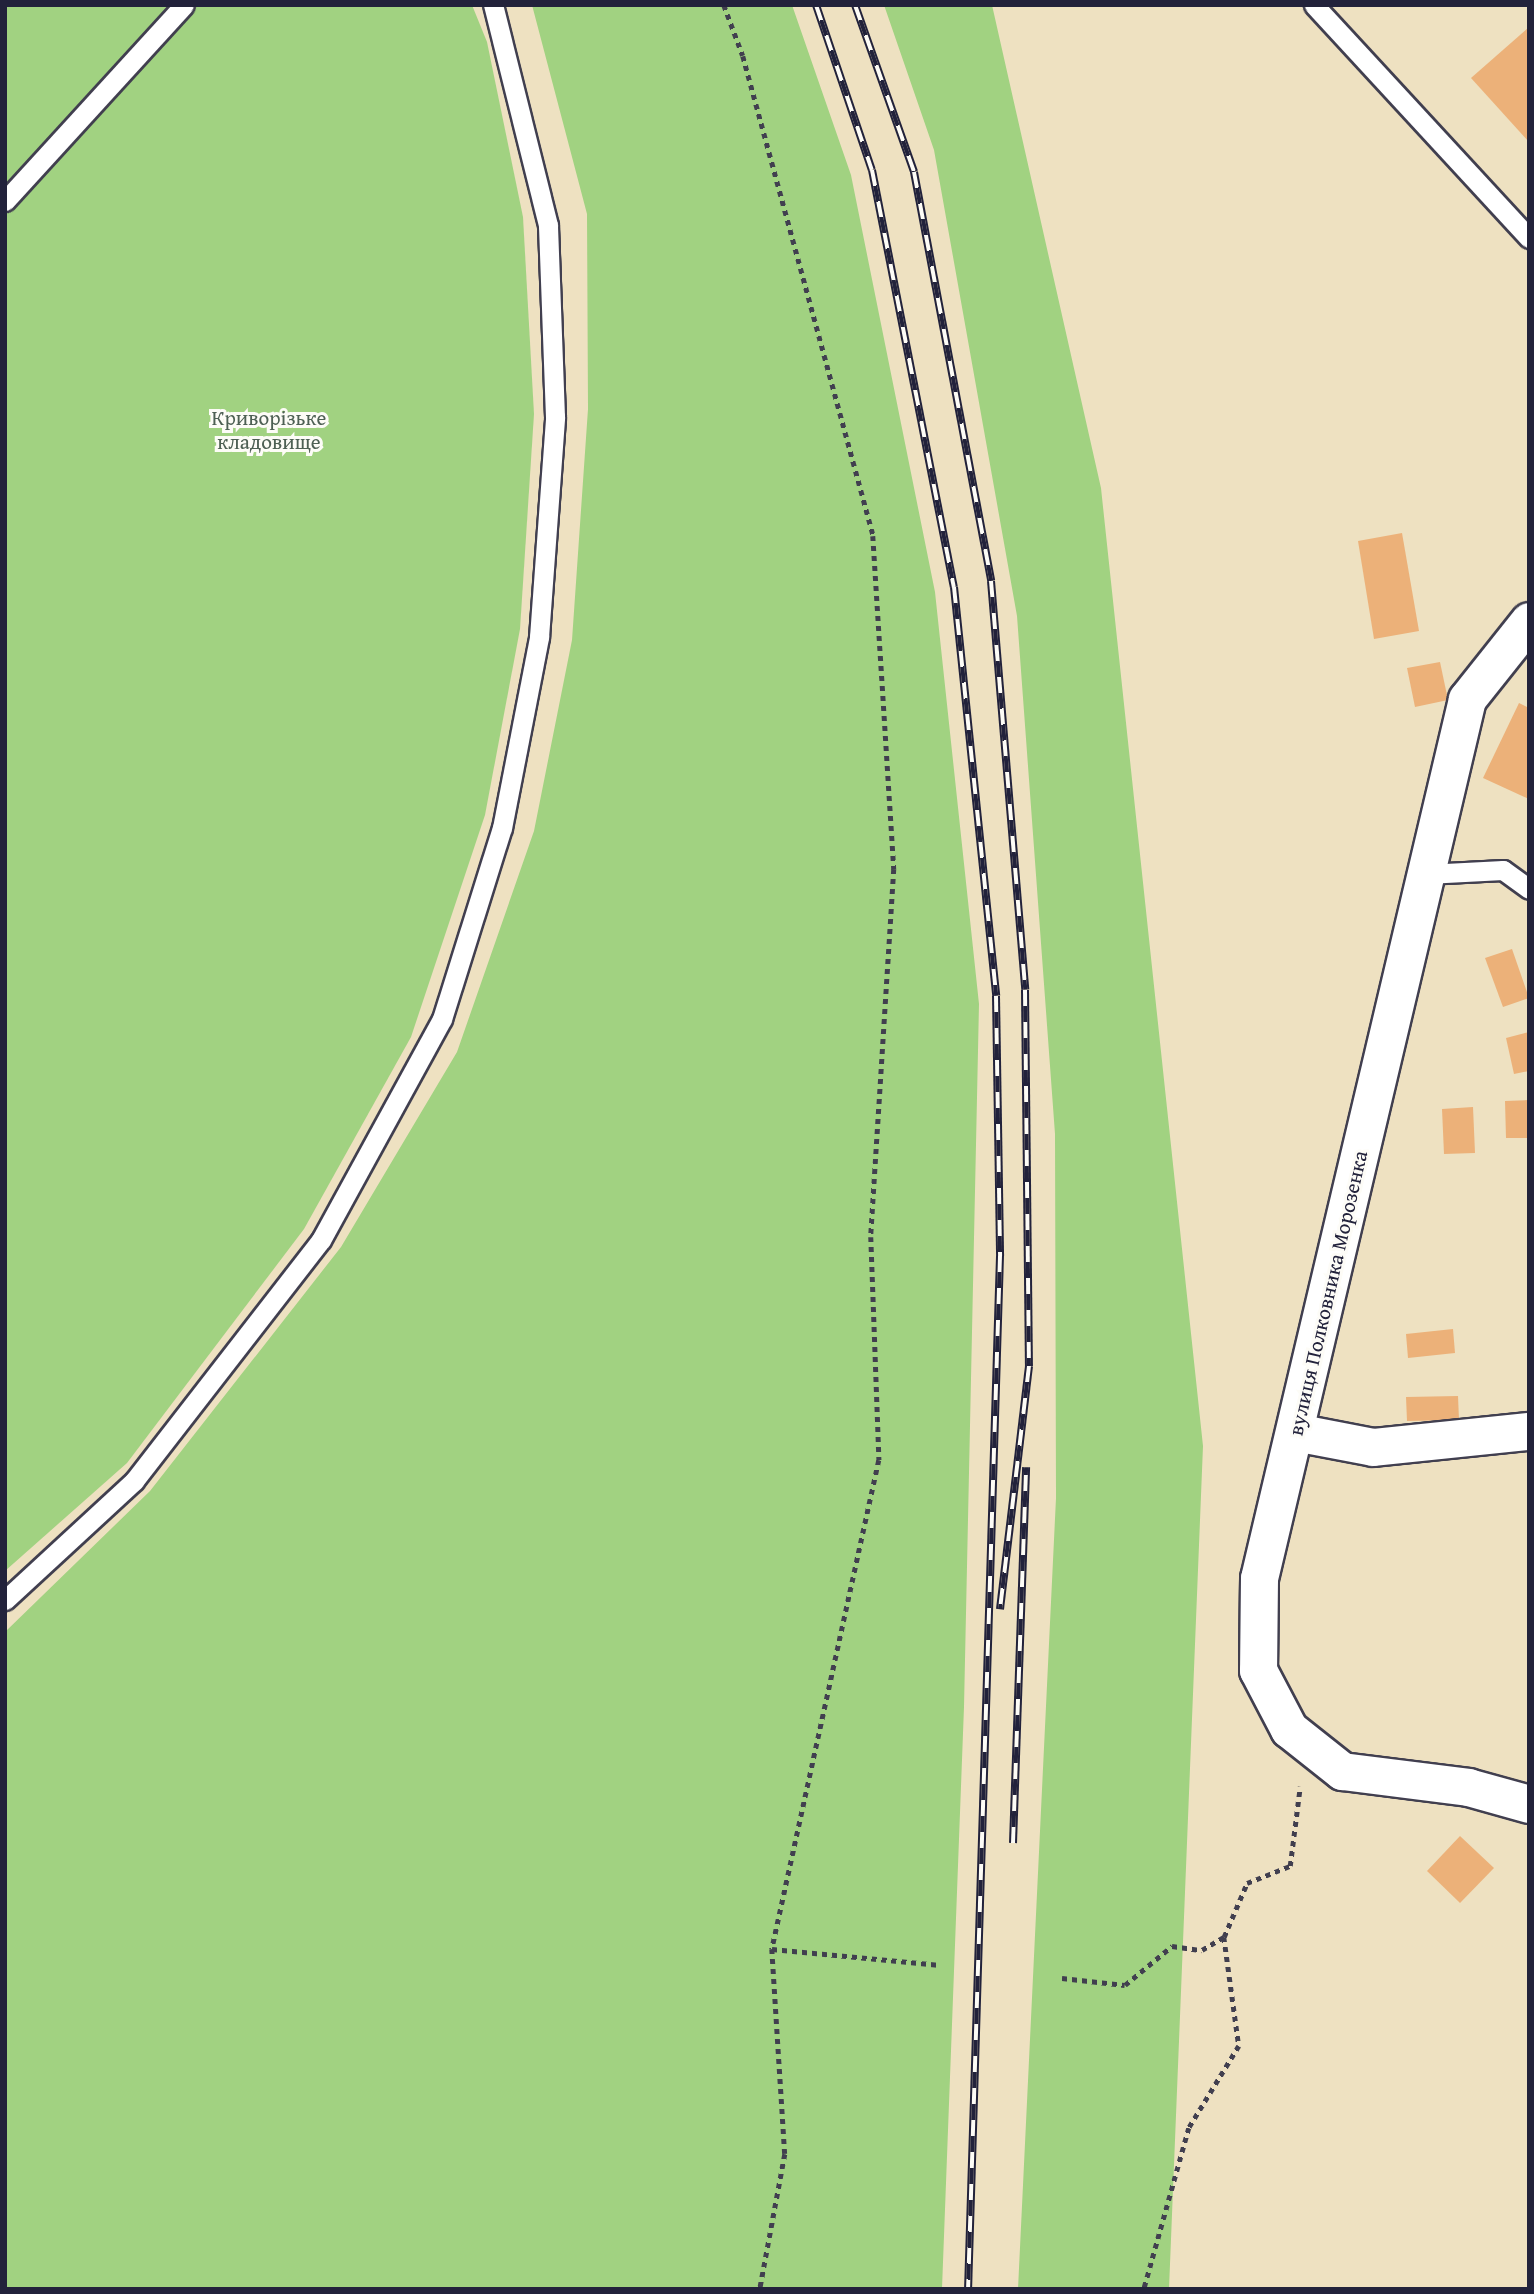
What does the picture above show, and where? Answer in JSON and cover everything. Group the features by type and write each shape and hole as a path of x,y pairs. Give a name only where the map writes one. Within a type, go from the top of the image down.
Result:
{"street":[{"name":"вулиця Полковника Морозенка","path":"1529,621 1467,699 1259,1578 1258,1670 1289,1729 1342,1771 1468,1787 1529,1804"},
{"path":"1295,1432 1373,1447 1529,1431"}],"lane":[{"path":"5,201 184,5"},
{"path":"5,1600 134,1481 321,1240 442,1019 502,828 540,637 555,417 548,225 507,40 493,5"},
{"path":"1314,5 1529,238"},
{"path":"1426,874 1503,870 1529,889"}],"path":[{"path":"724,5 743,57 873,536 894,869 871,1237 879,1460 772,1949 785,2154 760,2289"},
{"path":"1144,2289 1189,2128 1239,2046 1224,1937 1247,1883 1290,1866 1300,1782 1289,1729"},
{"path":"1062,1979 1125,1985 1172,1946 1202,1950 1224,1937"},
{"path":"772,1949 940,1965"}],"green space":[{"name":"Криворізьке кладовище","path":"5,5 472,5 487,42 523,217 534,414 520,629 485,815 411,1037 304,1229 127,1463 5,1571"},
{"path":"532,5 792,5 851,175 935,592 979,1004 964,1707 942,2289 5,2289 5,1632 150,1491 341,1247 457,1052 534,831 572,640 588,409 587,214"},
{"path":"884,5 992,5 1101,488 1203,1446 1169,2289 1018,2289 1056,1498 1055,1134 1017,616 934,150"}],"building":[{"path":"1529,27 1529,142 1471,78"},
{"path":"1402,533 1419,631 1374,639 1358,541"},
{"path":"1440,662 1448,700 1415,707 1407,668"},
{"path":"1519,703 1529,708 1529,799 1483,778"},
{"path":"1512,949 1529,998 1503,1007 1485,958"},
{"path":"1529,1032 1529,1071 1514,1074 1506,1038"},
{"path":"1529,1100 1529,1138 1506,1138 1505,1101"},
{"path":"1473,1107 1475,1153 1444,1154 1442,1109"},
{"path":"1453,1329 1455,1353 1408,1358 1406,1334"},
{"path":"1458,1396 1459,1420 1407,1421 1406,1397"},
{"path":"1460,1836 1494,1868 1460,1903 1427,1871"}],"railway":[{"path":"816,5 872,170 954,587 996,996 1000,1256 968,2289"},
{"path":"855,5 914,172 991,581 1025,990 1029,1366 1000,1609"},
{"path":"1013,1843 1026,1467"}]}
